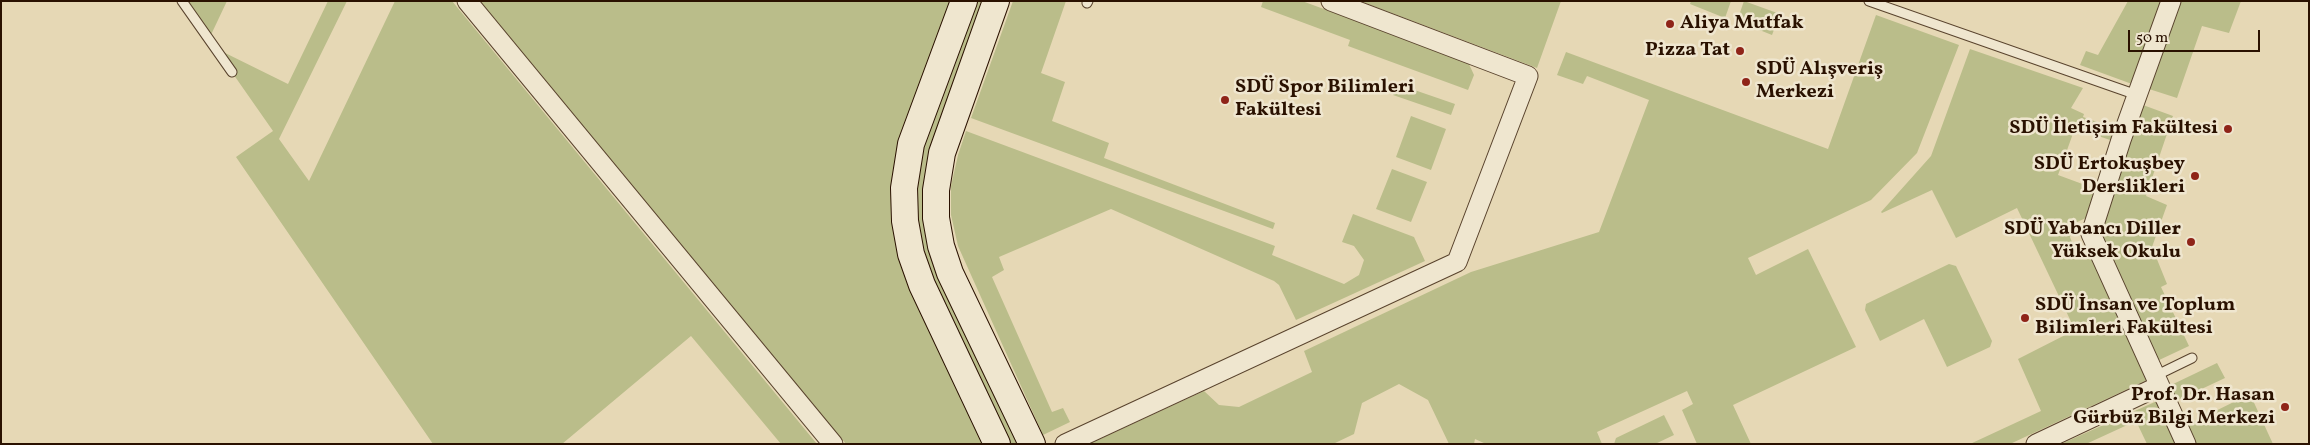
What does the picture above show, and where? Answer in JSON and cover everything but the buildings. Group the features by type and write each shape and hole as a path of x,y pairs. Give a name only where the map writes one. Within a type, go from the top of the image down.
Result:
{"street":[{"path":"466,1 833,444"},
{"path":"964,1 911,144 905,177 905,221 910,254 922,285 998,444"},
{"path":"996,1 942,152 936,180 936,218 941,246 950,273 1032,444"},
{"path":"1065,444 1458,262 1528,76 1331,1"},
{"path":"2171,1 2137,94 2092,226 2091,234 2186,444"},
{"path":"2036,444 2157,381"}],"lane":[{"path":"182,1 232,72"},
{"path":"1869,1 2137,94"},
{"path":"2157,381 2192,358"}],"green space":[{"path":"182,1 227,1 209,39"},
{"path":"328,1 347,1 279,139 309,181 395,1 452,1 817,444 781,444 691,336 562,444 433,444 236,157 273,131 215,48 288,84"},
{"path":"480,1 955,1 895,183 987,444 846,444"},
{"path":"972,1 986,1 927,198 1021,444 1006,444 918,246 915,166"},
{"path":"1013,1 1066,1 1041,73 1065,82 1052,121 1109,143 1104,158 1275,223 1273,229 971,118"},
{"path":"1263,1 1302,1 1468,62 1474,75 1468,90 1348,46 1350,40 1261,7"},
{"path":"1360,1 1561,1 1537,68"},
{"path":"1691,1 1731,1 1725,18 1690,4"},
{"path":"1744,1 1780,14 1772,35 1737,21"},
{"path":"2128,1 2161,1 2132,84 2080,65 2086,51 2098,55"},
{"path":"2181,1 2241,1 2229,33 2202,26 2177,98 2149,89"},
{"path":"1876,15 1959,45 1917,153 1871,200 1748,258 1756,275 1808,249 1856,347 1733,405 1751,444 1697,444 1682,410 1693,404 1687,391 1597,432 1602,444 1486,444 1475,439 1474,444 1449,444 1428,400 1399,384 1362,403 1354,434 1333,444 1089,444 1204,391 1219,405 1239,407 1312,372 1304,351 1471,272 1599,232 1649,100 1587,76 1583,84 1557,75 1566,52 1828,149"},
{"path":"1970,49 2083,88 2071,108 2084,114 2083,117 2117,129 2113,141 2075,128 2058,175 2096,189 2086,218 2075,223 2070,237 2075,250 2090,255 2147,380 2010,444 1970,444 2041,411 2018,359 2075,330 2017,208 1956,238 1932,190 1881,212 1931,156"},
{"path":"1397,84 1455,104 1451,115 1393,95"},
{"path":"2143,105 2173,116 2146,196 2167,205 2152,247 2167,284 2161,287 2189,346 2157,361 2099,229"},
{"path":"1411,116 1446,129 1431,170 1396,157"},
{"path":"966,131 1275,246 1272,255 1344,284 1359,275 1364,260 1354,246 1342,242 1353,214 1414,237 1425,261 1296,320 1279,285 1274,281 1111,209 999,257 1004,270 992,277 1052,412 1063,408 1070,422 1043,435 958,246 951,215 951,186"},
{"path":"1392,169 1427,182 1411,222 1376,209"},
{"path":"1949,264 1956,266 1992,341 1990,347 1947,367 1924,319 1880,341 1865,310 1866,304"},
{"path":"2217,363 2225,378 2176,401 2169,386"},
{"path":"2250,394 2273,444 2196,444 2187,425"},
{"path":"2157,401 2176,444 2147,444 2136,421 2086,444 2061,444"},
{"path":"1664,415 1674,435 1655,444 1614,444 1616,438"}],"place":[{"name":"Aliya Mutfak","path":"1670,24"},
{"name":"Pizza Tat","path":"1740,51"},
{"name":"SDÜ Alışveriş Merkezi","path":"1746,82"},
{"name":"SDÜ Spor Bilimleri Fakültesi","path":"1225,100"},
{"name":"SDÜ İletişim Fakültesi","path":"2228,129"},
{"name":"SDÜ Ertokuşbey Derslikleri","path":"2195,176"},
{"name":"SDÜ Yabancı Diller Yüksek Okulu","path":"2191,242"},
{"name":"SDÜ İnsan ve Toplum Bilimleri Fakültesi","path":"2025,318"},
{"name":"Prof. Dr. Hasan Gürbüz Bilgi Merkezi","path":"2285,407"}]}
